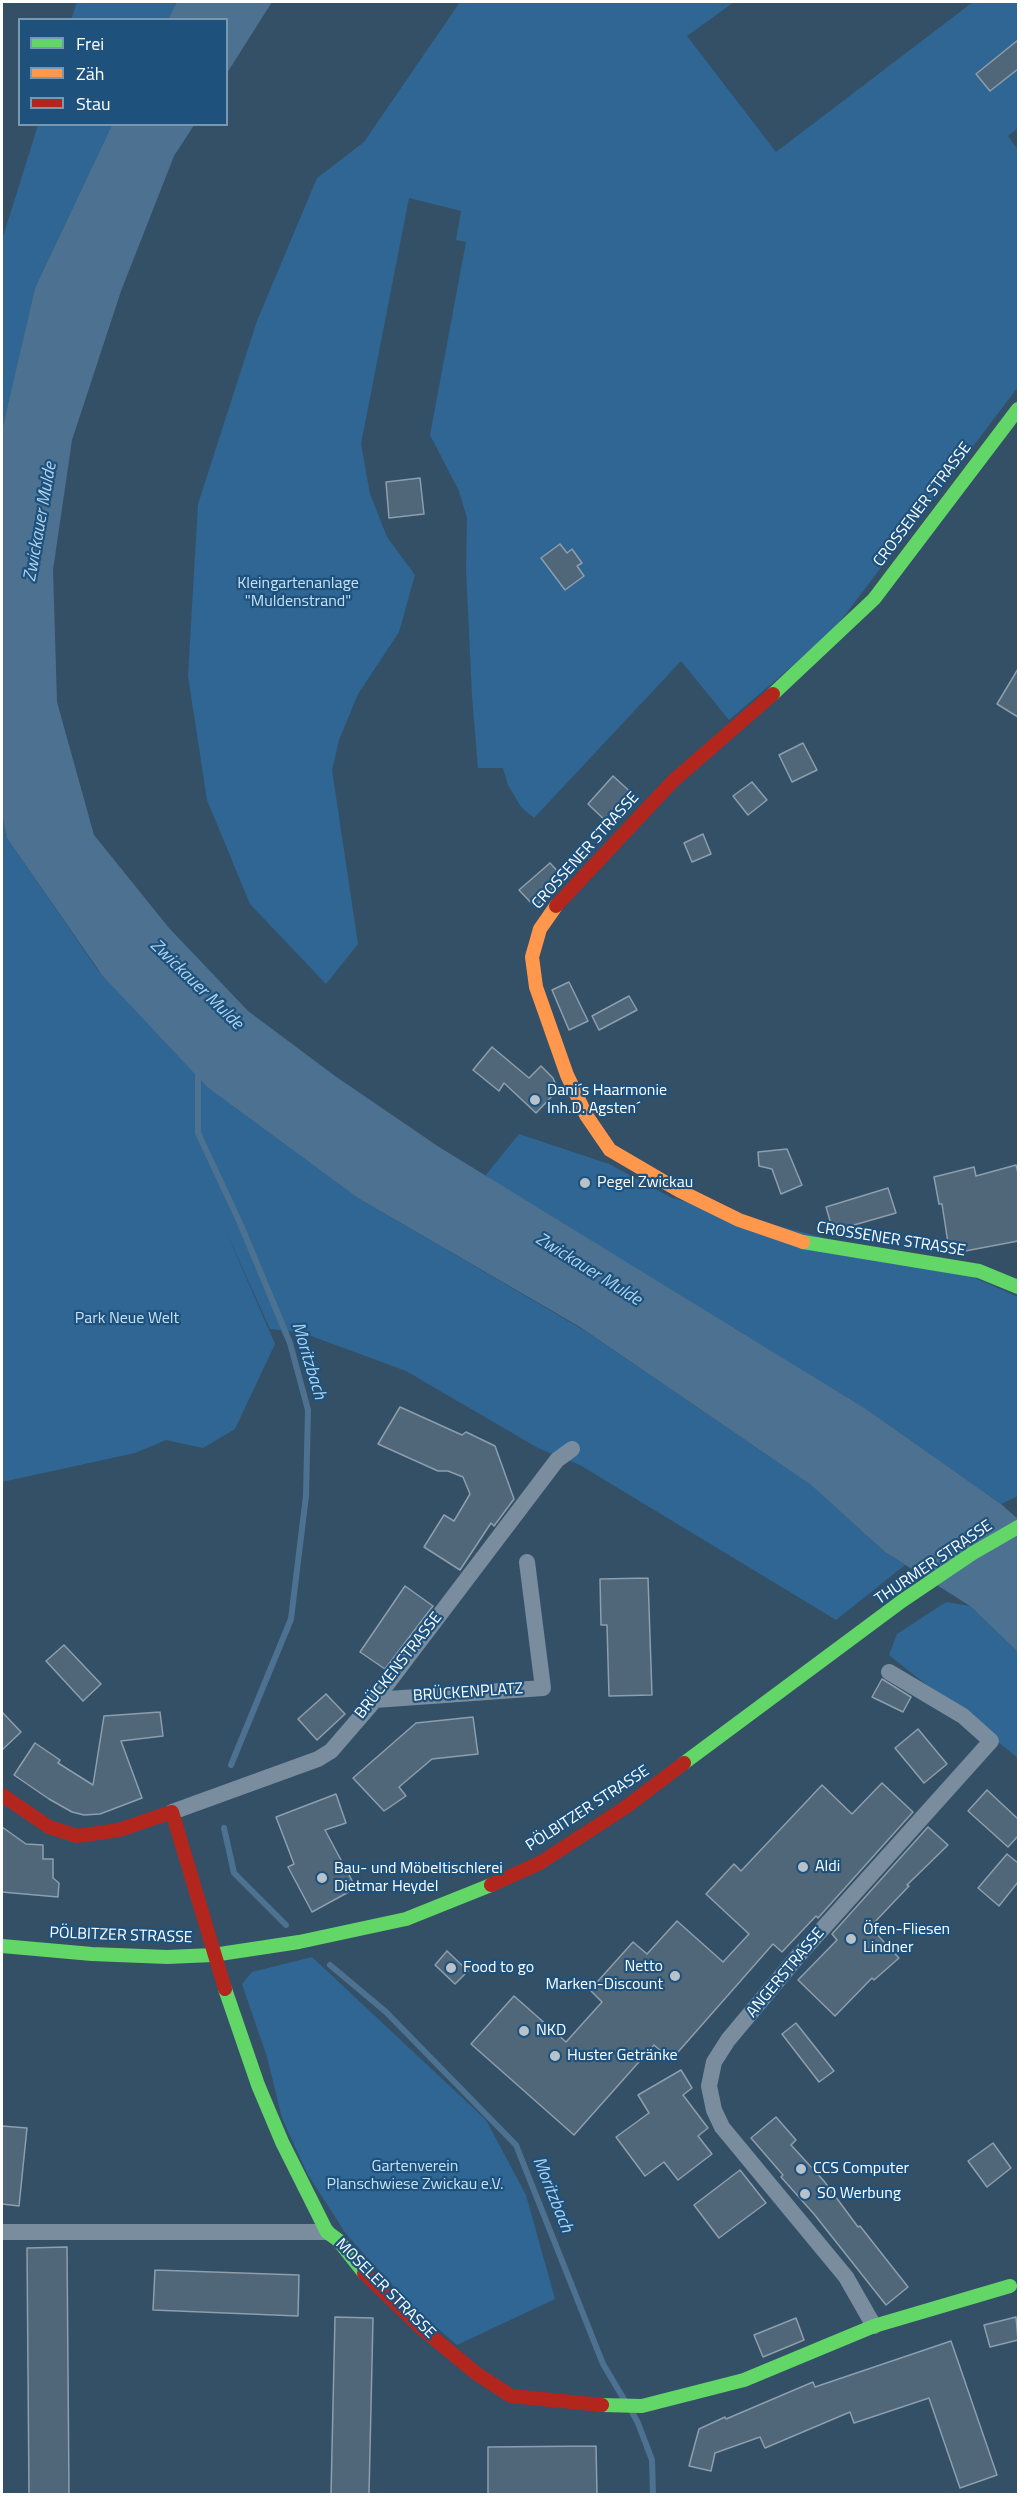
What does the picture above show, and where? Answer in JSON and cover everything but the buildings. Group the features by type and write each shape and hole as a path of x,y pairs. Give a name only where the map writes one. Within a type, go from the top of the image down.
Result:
{"street":[{"name":"CROSSENER STRASSE","path":"1018,409 874,599 809,662 673,781 616,840 554,908 540,929 532,957 536,987 567,1075 586,1115 610,1150 680,1191 739,1220 801,1242 980,1271 1018,1287"},
{"name":"BRÜCKENSTRASSE","path":"2,1795 49,1827 77,1836 119,1830 318,1759 331,1751 375,1700 557,1460 572,1449"},
{"name":"THURMER STRASSE","path":"869,1627 973,1553 1018,1527"},
{"name":"BRÜCKENPLATZ","path":"375,1700 543,1688 527,1562"},
{"name":"PÖLBITZER STRASSE","path":"2,1946 92,1954 167,1957 213,1955 298,1942 406,1918 540,1863 626,1807 825,1657 869,1627"},
{"name":"ANGERSTRASSE","path":"874,2326 846,2277 722,2127 714,2110 709,2086 714,2062 728,2040 799,1955 991,1741 963,1716 889,1672"},
{"path":"172,1812 213,1955"},
{"name":"MOSELER STRASSE","path":"213,1955 258,2085 282,2142 327,2232 339,2240 363,2272 420,2327 477,2374 511,2396 612,2406 642,2406 744,2380 874,2326"},
{"name":"MOSELER STRASSE","path":"2,2232 327,2232"},
{"path":"874,2326 1010,2286"}],"green space":[{"path":"77,2 177,2 169,18 72,18"},
{"name":"Kleingartenanlage \"Muldenstrand\"","path":"460,2 734,2 687,36 776,152 973,2 1018,2 1018,128 1008,136 1018,150 1018,387 832,632 729,720 681,661 534,818 521,807 508,785 503,768 478,768 466,569 467,518 459,491 430,435 466,242 456,240 461,211 409,198 361,444 370,494 387,537 415,575 399,632 358,694 339,740 332,770 358,944 326,984 250,904 207,800 188,676 198,504 257,321 317,178 364,142"},
{"path":"38,126 112,126 35,288 2,430 2,240"},
{"name":"Park Neue Welt","path":"2,814 7,838 97,969 207,1087 358,1198 587,1332 811,1485 885,1552 905,1565 836,1620 580,1465 538,1448 406,1371 303,1333 270,1329 225,1229 275,1344 235,1429 203,1448 166,1440 135,1453 2,1482"},
{"path":"519,1134 609,1164 672,1198 973,1277 1018,1297 1018,1496 1001,1504 866,1409 485,1176"},
{"path":"946,1602 970,1606 1018,1652 1018,1758 889,1655 897,1634"},
{"name":"Gartenverein Planschwiese Zwickau e.V.","path":"312,1957 486,2120 526,2195 555,2299 457,2345 411,2306 346,2234 307,2173 282,2118 267,2057 242,1984 252,1972"}],"water":[{"path":"177,2 272,2 228,71 228,18 169,18"},
{"name":"Zwickauer Mulde","path":"112,126 193,126 174,156 121,291 72,440 53,570 57,702 94,835 169,928 248,1011 335,1076 439,1147 866,1409 1001,1504 1018,1519 1018,1652 970,1606 885,1552 811,1485 580,1327 358,1198 207,1087 102,975 7,838 2,814 2,430 35,288"}],"waterway":[{"name":"Moritzbach","path":"198,1071 198,1133 240,1223 290,1343 308,1410 306,1496 291,1619 231,1765"},
{"name":"Moritzbach","path":"224,1828 234,1873 286,1925"},
{"name":"Moritzbach","path":"330,1965 386,2012 516,2145 603,2364 625,2401"},
{"name":"Moritzbach","path":"632,2412 652,2460 653,2494"}],"traffic: fast":[{"path":"773,694 874,599 1018,409"},
{"path":"803,1242 979,1271 1018,1287"},
{"path":"684,1763 902,1601 973,1553 1018,1527"},
{"path":"2,1946 92,1954 167,1957 213,1955 299,1942 406,1919 491,1885"},
{"path":"225,1989 258,2085 282,2142 327,2232 338,2240 364,2273"},
{"path":"602,2405 642,2406 744,2380 874,2326 1010,2286"}],"traffic: slow":[{"path":"556,906 540,929 532,957 536,987 567,1075 586,1115 610,1150 680,1191 739,1220 803,1242"}],"traffic: jam":[{"path":"556,906 673,781 773,694"},
{"path":"491,1885 540,1863 626,1807 684,1763"},
{"path":"2,1795 49,1827 77,1836 119,1830 172,1812 225,1989"},
{"path":"364,2273 420,2327 477,2374 511,2396 602,2405"}],"place":[{"name":"Dani´s Haarmonie Inh.D. Agsten´","path":"535,1100"},
{"name":"Pegel Zwickau","path":"585,1183"},
{"name":"Aldi","path":"803,1867"},
{"name":"Bau- und Möbeltischlerei Dietmar Heydel","path":"322,1878"},
{"name":"Öfen-Fliesen Lindner","path":"851,1939"},
{"name":"Food to go","path":"451,1968"},
{"name":"Netto Marken-Discount","path":"675,1976"},
{"name":"NKD","path":"524,2031"},
{"name":"Huster Getränke","path":"555,2056"},
{"name":"CCS Computer","path":"801,2169"},
{"name":"SO Werbung","path":"805,2194"}]}
